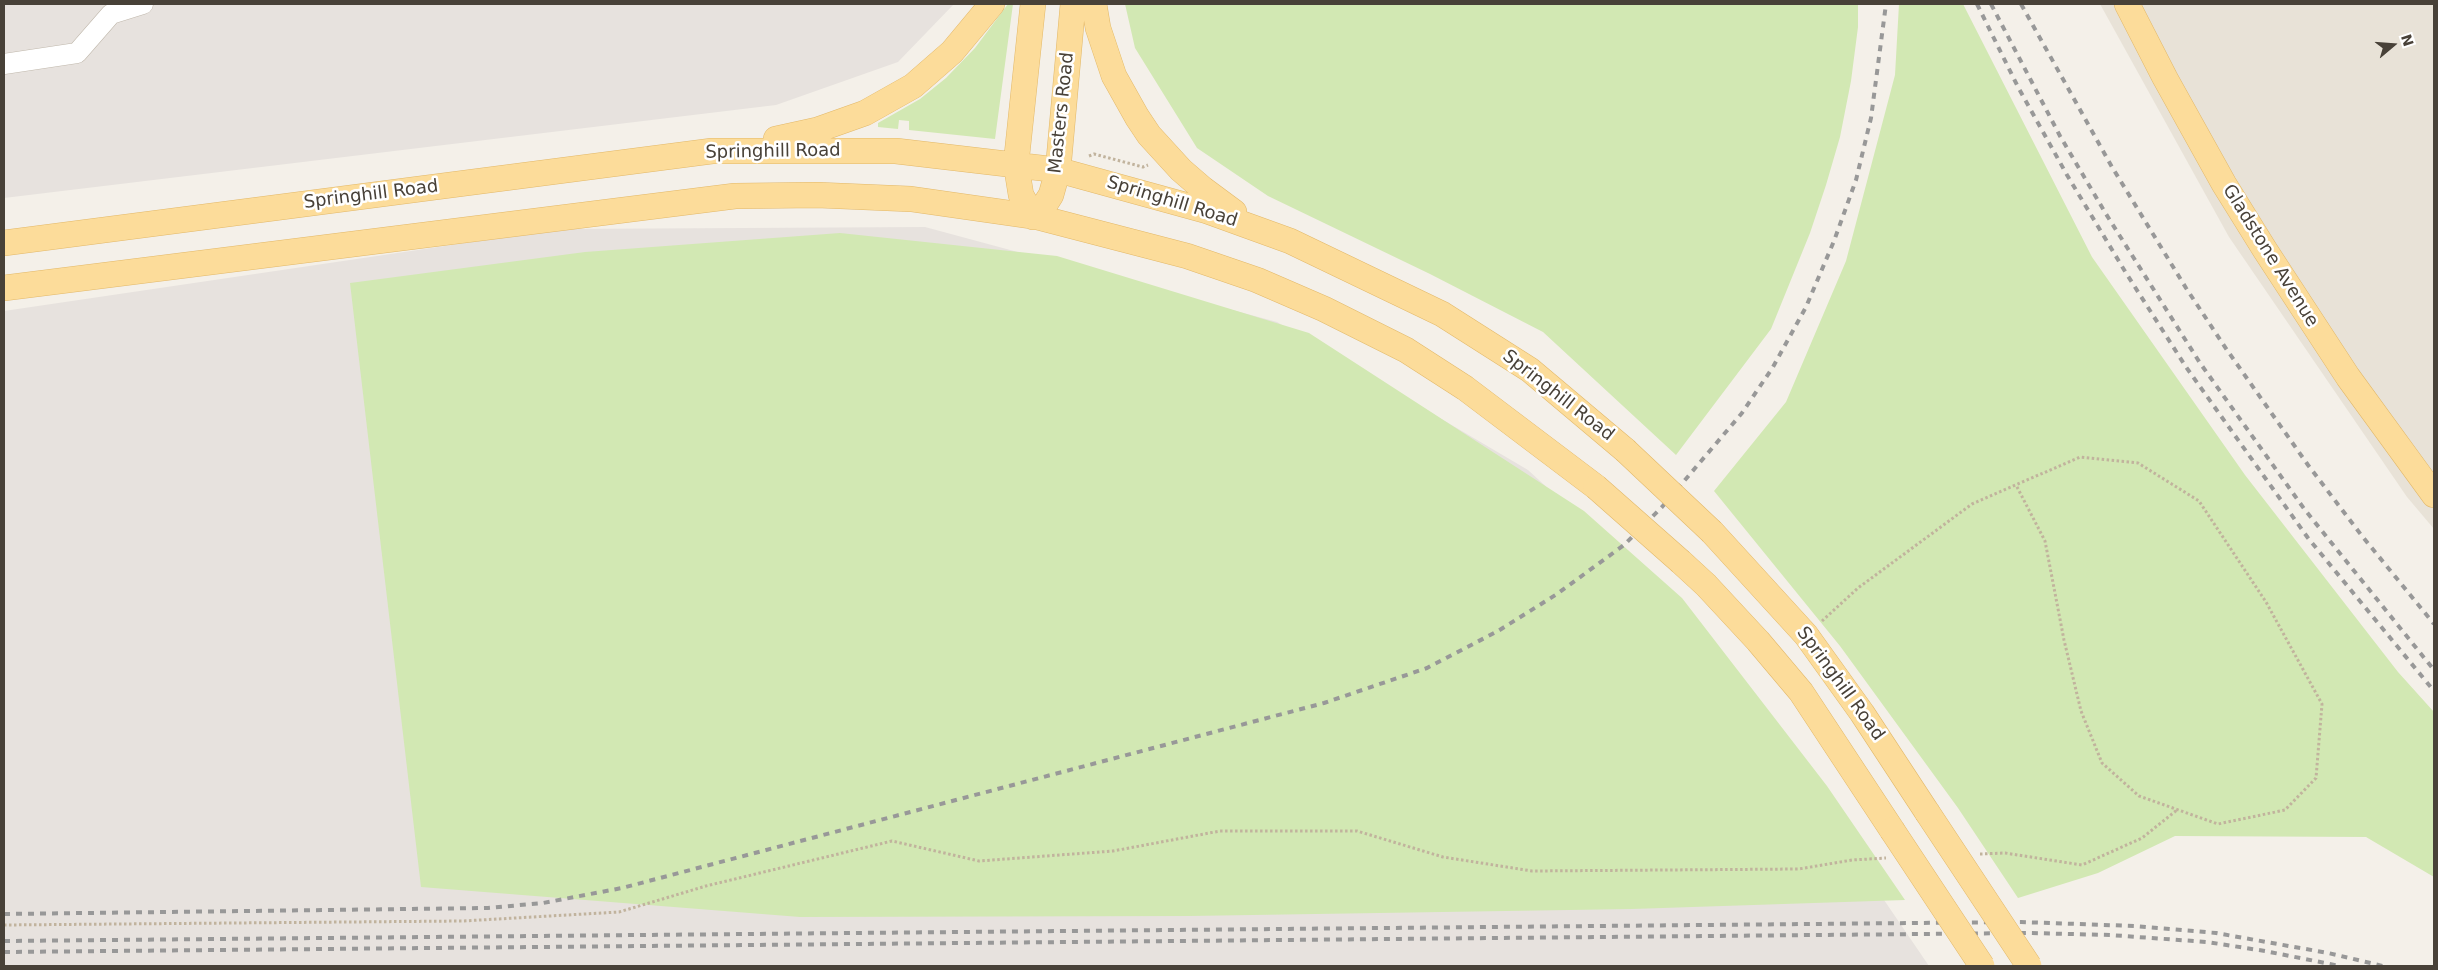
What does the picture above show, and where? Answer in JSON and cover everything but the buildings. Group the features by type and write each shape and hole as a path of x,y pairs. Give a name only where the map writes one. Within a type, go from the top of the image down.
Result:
{"main road":[{"path":"712,151 817,130 865,113 890,100 913,86 938,66 967,36 992,4"},
{"path":"1033,4 1016,164 1021,195 1035,217"},
{"name":"Masters Road","path":"1035,217 1051,195 1058,170 1073,4"},
{"path":"1094,4 1098,28 1114,76 1128,103 1149,135 1181,170 1203,189 1229,208 1290,241"},
{"name":"Gladstone Avenue","path":"2127,4 2178,102 2224,184 2265,250 2348,377 2434,495"},
{"name":"Springhill Road","path":"4,243 712,151 896,151 1016,164 1058,170 1207,211 1290,241 1442,314 1530,370 1625,450 1712,532 1806,635 1862,712 2029,966"},
{"name":"Springhill Road","path":"4,288 735,196 816,195 891,198 1035,217 1187,256 1257,280 1324,309 1406,350 1465,388 1596,487 1681,562 1706,585 1758,641 1801,692 1982,966"}],"lane":[{"path":"4,64 76,53 111,14 143,4"}],"path":[{"path":"1088,157 1094,154 1143,167 1152,163"},
{"path":"1806,635 1858,588 1972,504 2016,484 2080,456 2138,463 2199,501 2266,602 2322,704 2316,778 2285,810 2218,824 2140,796 2102,763 2081,710 2064,640 2045,541 2016,484"},
{"path":"1976,854 2005,853 2082,866 2142,838 2178,810"},
{"path":"4,926 464,922 619,912 706,886 892,842 979,861 1113,851 1220,831 1357,831 1443,857 1532,871 1799,869 1852,860 1890,858"}],"shaded area":[{"path":"4,4 954,4 898,62 776,105 4,198"},
{"path":"2100,4 2434,4 2434,529 2407,497 2229,237"},
{"path":"925,227 1277,322 1528,470 1696,624 1929,966 4,966 4,311 560,229"}],"green space":[{"path":"1008,4 1013,4 995,139 909,130 909,121 899,120 898,129 878,127 878,123 920,99 946,78 975,48"},
{"path":"1125,4 1858,4 1858,27 1851,81 1840,137 1810,233 1771,329 1676,455 1543,332 1430,274 1268,196 1197,148 1135,48"},
{"path":"1899,4 1963,4 2092,257 2245,475 2398,672 2434,712 2434,877 2366,837 2175,836 2098,873 2018,898 1958,808 1840,646 1714,491 1786,402 1846,261 1895,75"},
{"path":"840,233 1057,256 1309,333 1584,511 1682,598 1827,786 1905,900 1632,909 1189,916 800,917 421,887 350,283 585,252"}],"railway":[{"path":"4,914 488,908 543,903 622,888 1324,703 1427,668 1498,631 1557,594 1624,545 1662,507 1742,413 1773,367 1806,307 1834,241 1856,180 1871,118 1886,4"},
{"path":"1977,4 2018,87 2067,175 2186,367 2308,538 2434,691"},
{"path":"1991,4 2060,136 2106,214 2200,363 2305,510 2434,670"},
{"path":"2021,4 2112,167 2186,288 2227,350 2308,465 2362,536 2434,624"},
{"path":"4,941 2021,922 2134,926 2216,933 2328,953 2383,966"},
{"path":"4,952 2029,933 2110,935 2207,942 2340,966"}]}
